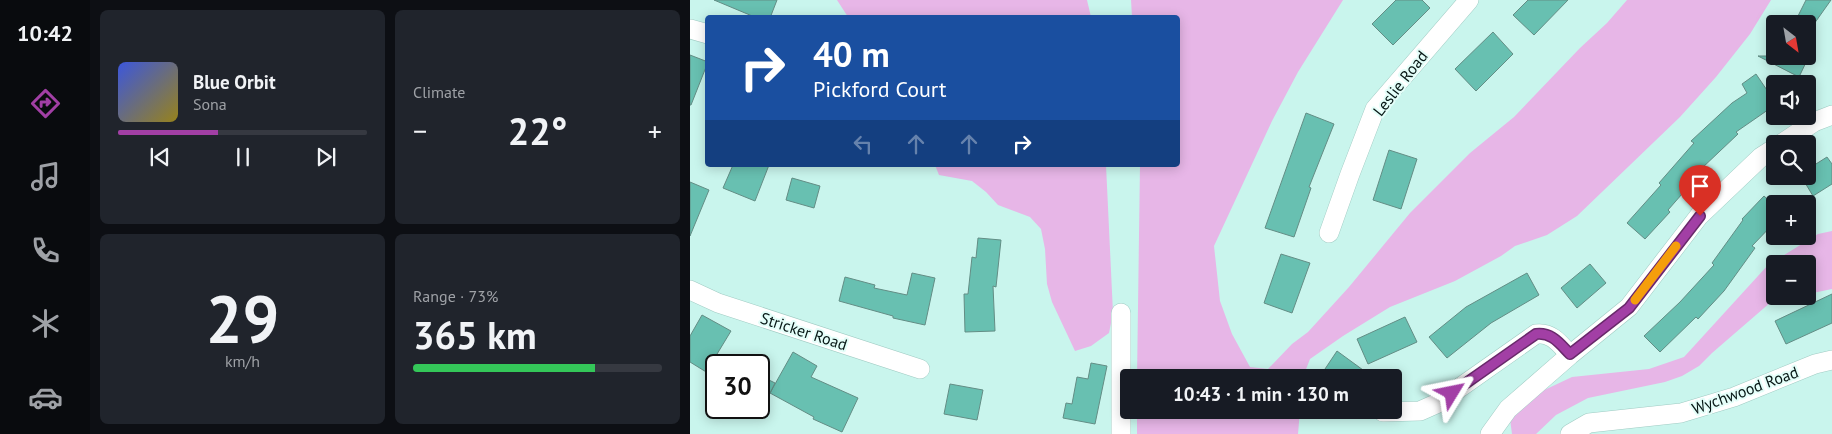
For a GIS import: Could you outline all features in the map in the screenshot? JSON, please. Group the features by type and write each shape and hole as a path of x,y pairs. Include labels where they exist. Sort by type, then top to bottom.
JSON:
{"street":[{"name":"Leslie Road","path":"1329,233 1376,109 1468,0"},
{"path":"690,30 705,33"},
{"path":"1794,135 1814,122 1832,115"},
{"path":"1490,434 1508,409 1570,354 1629,308 1700,216 1766,154"},
{"name":"Stricker Road","path":"690,290 718,303 920,368"},
{"path":"1121,313 1121,434"},
{"path":"1402,411 1420,411 1438,403 1536,334 1544,333 1553,337 1570,354"},
{"name":"Wychwood Road","path":"1570,434 1589,423 1681,413 1734,397 1815,364 1832,360"}],"shaded area":[{"path":"837,0 1087,0 1091,15 847,15"},
{"path":"1131,0 1343,0 1298,72 1272,121 1214,246 1220,301 1232,334 1250,367 1268,369 1137,369 1140,167 1180,167 1180,15 1132,15"},
{"path":"1627,0 1771,0 1750,34 1716,77 1680,117 1577,216 1547,235 1515,246 1501,256 1455,281 1390,307 1310,359 1306,369 1268,369 1292,344 1308,332 1349,287 1410,213 1470,153 1514,117 1580,48 1607,23"},
{"path":"936,167 1106,167 1113,313 1109,333 1091,346 1075,351 1052,302 1047,284 1045,249 1041,229 1030,217 998,205 972,181 939,175"},
{"path":"1832,231 1832,289 1816,292 1816,255 1784,255 1800,245 1816,245 1816,235"},
{"path":"1766,267 1766,305 1768,305 1699,366 1682,376 1665,382 1588,398 1556,415 1536,434 1512,434 1510,419 1538,393 1572,377 1649,369 1684,357"},
{"path":"1137,419 1299,419 1298,434 1137,434"}],"building":[{"path":"714,0 777,0 771,15 750,15"},
{"path":"1396,0 1422,0 1430,8 1393,45 1372,24"},
{"path":"1528,0 1568,0 1534,35 1513,15"},
{"path":"1806,0 1831,0 1816,21 1816,15 1798,15"},
{"path":"1493,32 1513,54 1476,91 1455,69"},
{"path":"690,55 705,61 705,70 690,105"},
{"path":"1758,56 1766,56 1766,60"},
{"path":"1776,65 1805,65 1800,75 1795,75"},
{"path":"1756,74 1766,89 1766,111 1736,132 1738,134 1701,169 1703,170 1668,210 1670,212 1645,239 1627,223 1661,185 1659,183 1694,143 1691,141 1732,103 1747,93 1742,84"},
{"path":"1306,113 1334,124 1309,187 1311,188 1294,237 1265,228"},
{"path":"1389,150 1417,159 1401,209 1373,200"},
{"path":"1827,157 1832,164 1832,184 1812,195 1806,185 1816,185 1816,164"},
{"path":"732,167 768,167 755,201 723,188"},
{"path":"792,178 820,186 814,208 786,200"},
{"path":"690,182 709,190 690,236"},
{"path":"1764,196 1766,198 1766,231 1752,246 1755,248 1724,291 1698,319 1696,317 1660,352 1644,336 1680,302 1714,265 1712,263 1742,219"},
{"path":"978,238 1001,240 996,287 993,286 995,331 965,332 964,294 968,294 972,257 976,258"},
{"path":"1281,254 1310,263 1292,313 1264,303"},
{"path":"1590,264 1606,283 1577,308 1561,288"},
{"path":"912,273 935,278 925,325 893,318 893,316 839,301 845,277 875,285 874,288 907,295"},
{"path":"1527,273 1539,295 1491,323 1447,358 1429,337 1466,307"},
{"path":"1832,294 1832,323 1786,344 1775,321 1809,305 1816,305 1816,302"},
{"path":"702,315 731,331 717,354 705,354 705,371 690,362 690,336"},
{"path":"1405,317 1417,342 1368,364 1357,339"},
{"path":"1337,351 1362,369 1325,369"},
{"path":"793,352 817,366 811,377 858,398 842,432 813,419 814,417 770,393"},
{"path":"1091,363 1107,366 1095,424 1063,418 1066,403 1072,404 1077,377 1088,379"},
{"path":"770,380 775,383 770,393"},
{"path":"950,384 983,390 977,420 944,414"}],"slow traffic":[{"path":"1635,300 1676,246"}],"route":[{"path":"1452,393 1536,334 1544,333 1553,337 1570,354 1629,308 1700,216"}]}
